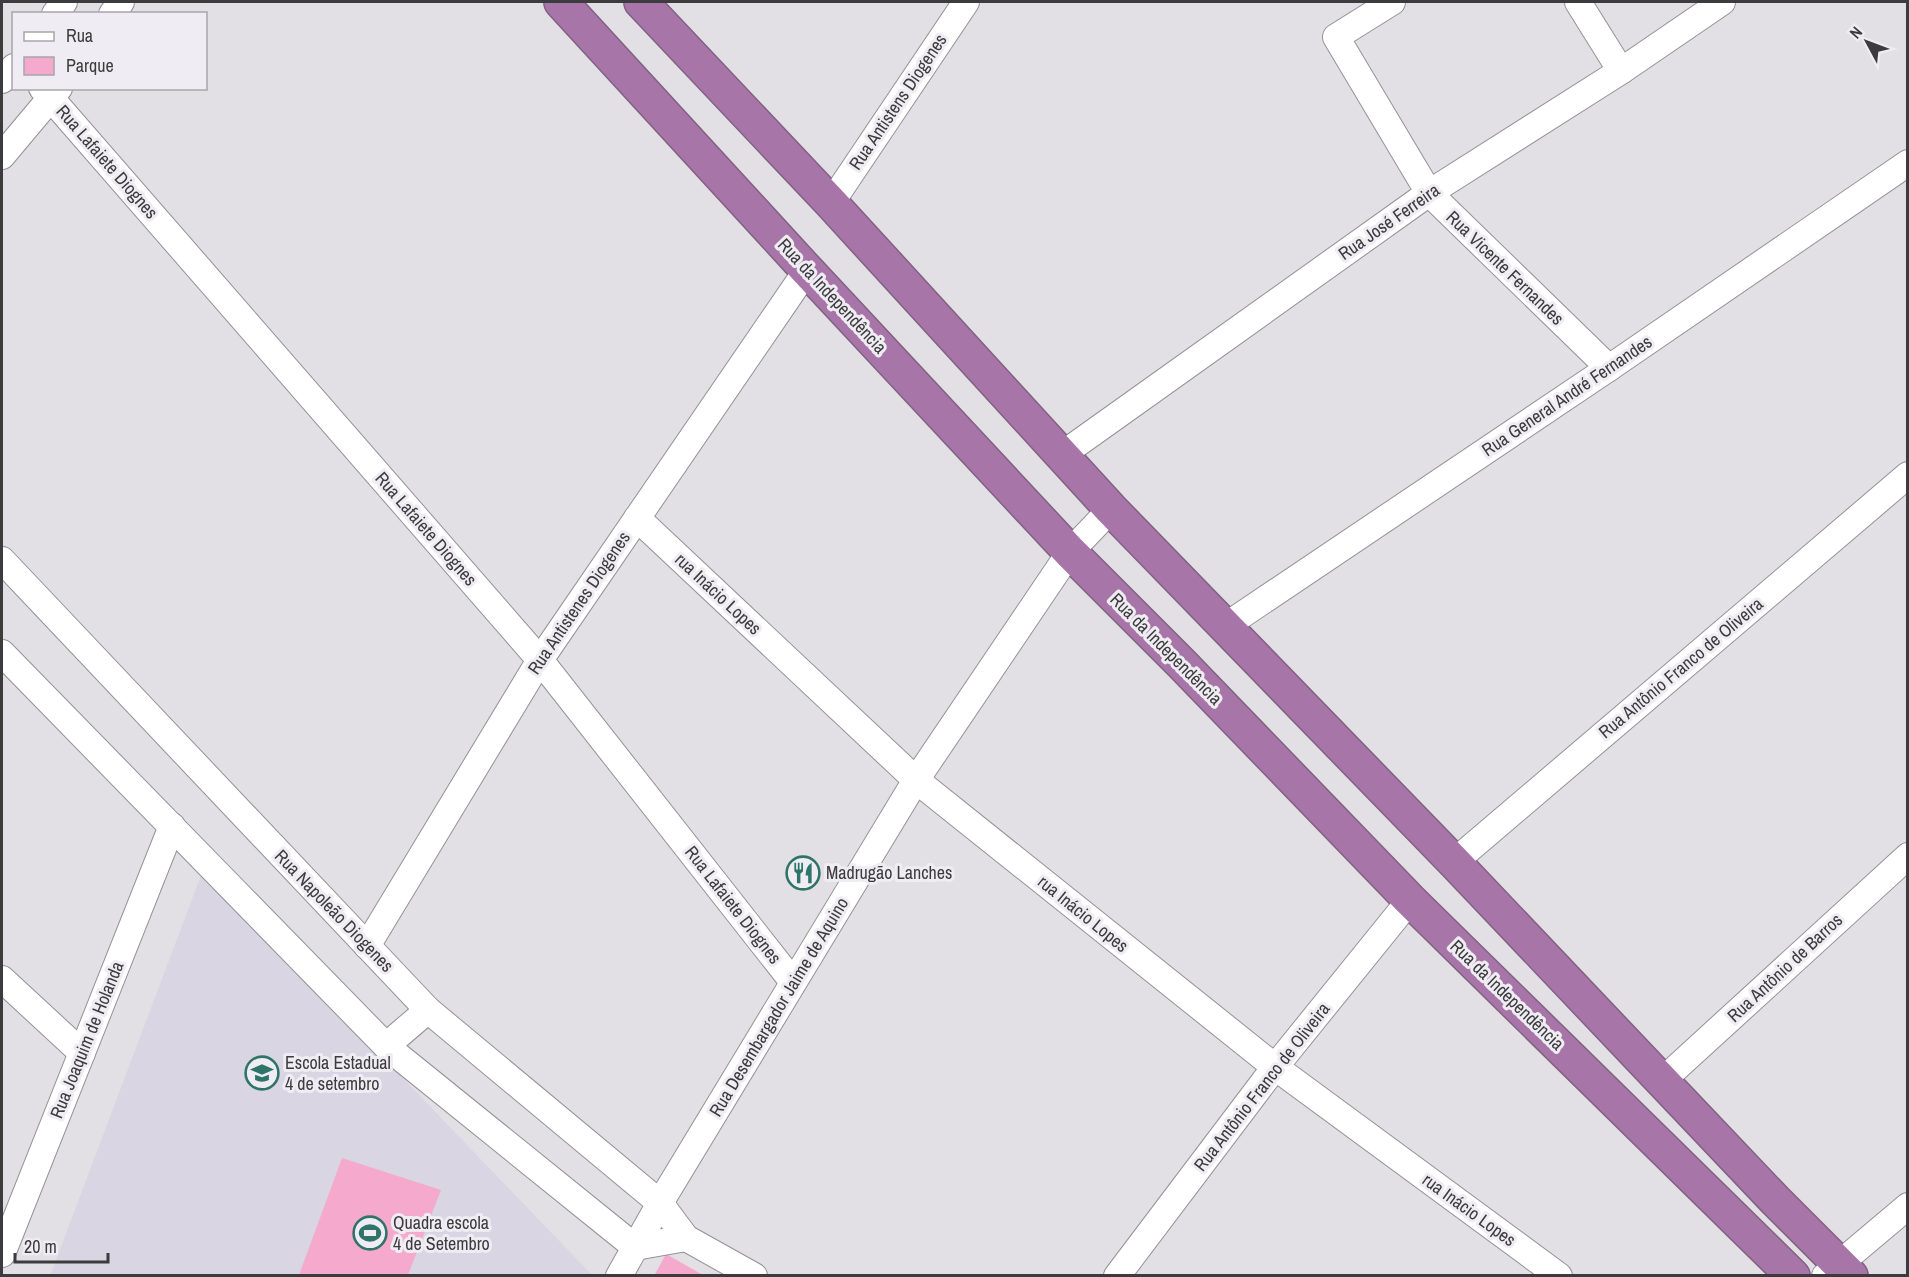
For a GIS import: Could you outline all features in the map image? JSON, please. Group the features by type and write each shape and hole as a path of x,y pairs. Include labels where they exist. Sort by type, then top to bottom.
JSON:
{"highway":[{"name":"Rua da Independência","path":"561,2 1070,552 1182,664 1410,900 1793,1275"},
{"path":"641,2 831,203 1111,509 1663,1080 1838,1272"}],"street":[{"name":"Rua Antistens Diogenes","path":"831,203 966,2"},
{"name":"Rua Vicente Fernandes","path":"1392,2 1336,37 1429,193 1609,368"},
{"path":"1578,2 1622,71"},
{"name":"Rua José Ferreira","path":"1062,454 1429,193 1622,71 1722,2"},
{"path":"2,81 12,69"},
{"path":"2,156 51,92"},
{"name":"Rua Lafaiete Diognes","path":"51,92 540,660 793,982"},
{"name":"Rua General André Fernandes","path":"1224,627 1908,163"},
{"name":"Rua Antistenes Diogenes","path":"367,946 540,660 807,270"},
{"name":"Rua Antônio Franco de Oliveira","path":"1454,862 1908,475"},
{"name":"Rua Desembargador Jaime de Aquino","path":"619,1275 660,1203 916,780 1070,552 1111,509"},
{"name":"rua Inácio Lopes","path":"637,518 916,780 1275,1067 1559,1275"},
{"name":"Rua Napoleão Diogenes","path":"2,561 428,1010 660,1203 686,1238 754,1275"},
{"path":"2,653 386,1046 635,1247 686,1238"},
{"name":"Rua Joaquim de Holanda","path":"2,1254 172,826"},
{"name":"Rua Antônio de Barros","path":"1663,1080 1908,856"},
{"name":"Rua Antônio Franco de Oliveira","path":"1117,1275 1275,1067 1410,900"},
{"path":"2,979 81,1053"},
{"path":"386,1046 428,1010"},
{"path":"1838,1272 1908,1206"}],"shaded area":[{"name":"Escola Estadual 4 de setembro","path":"203,870 592,1275 50,1276"}],"green space":[{"name":"Quadra escola 4 de Setembro","path":"342,1158 441,1190 408,1275 299,1275"},
{"path":"666,1254 703,1275 654,1276"}],"place":[{"name":"Madrugão Lanches","path":"803,873"},
{"name":"Escola Estadual 4 de setembro","path":"262,1073"},
{"name":"Quadra escola 4 de Setembro","path":"370,1233"}]}
